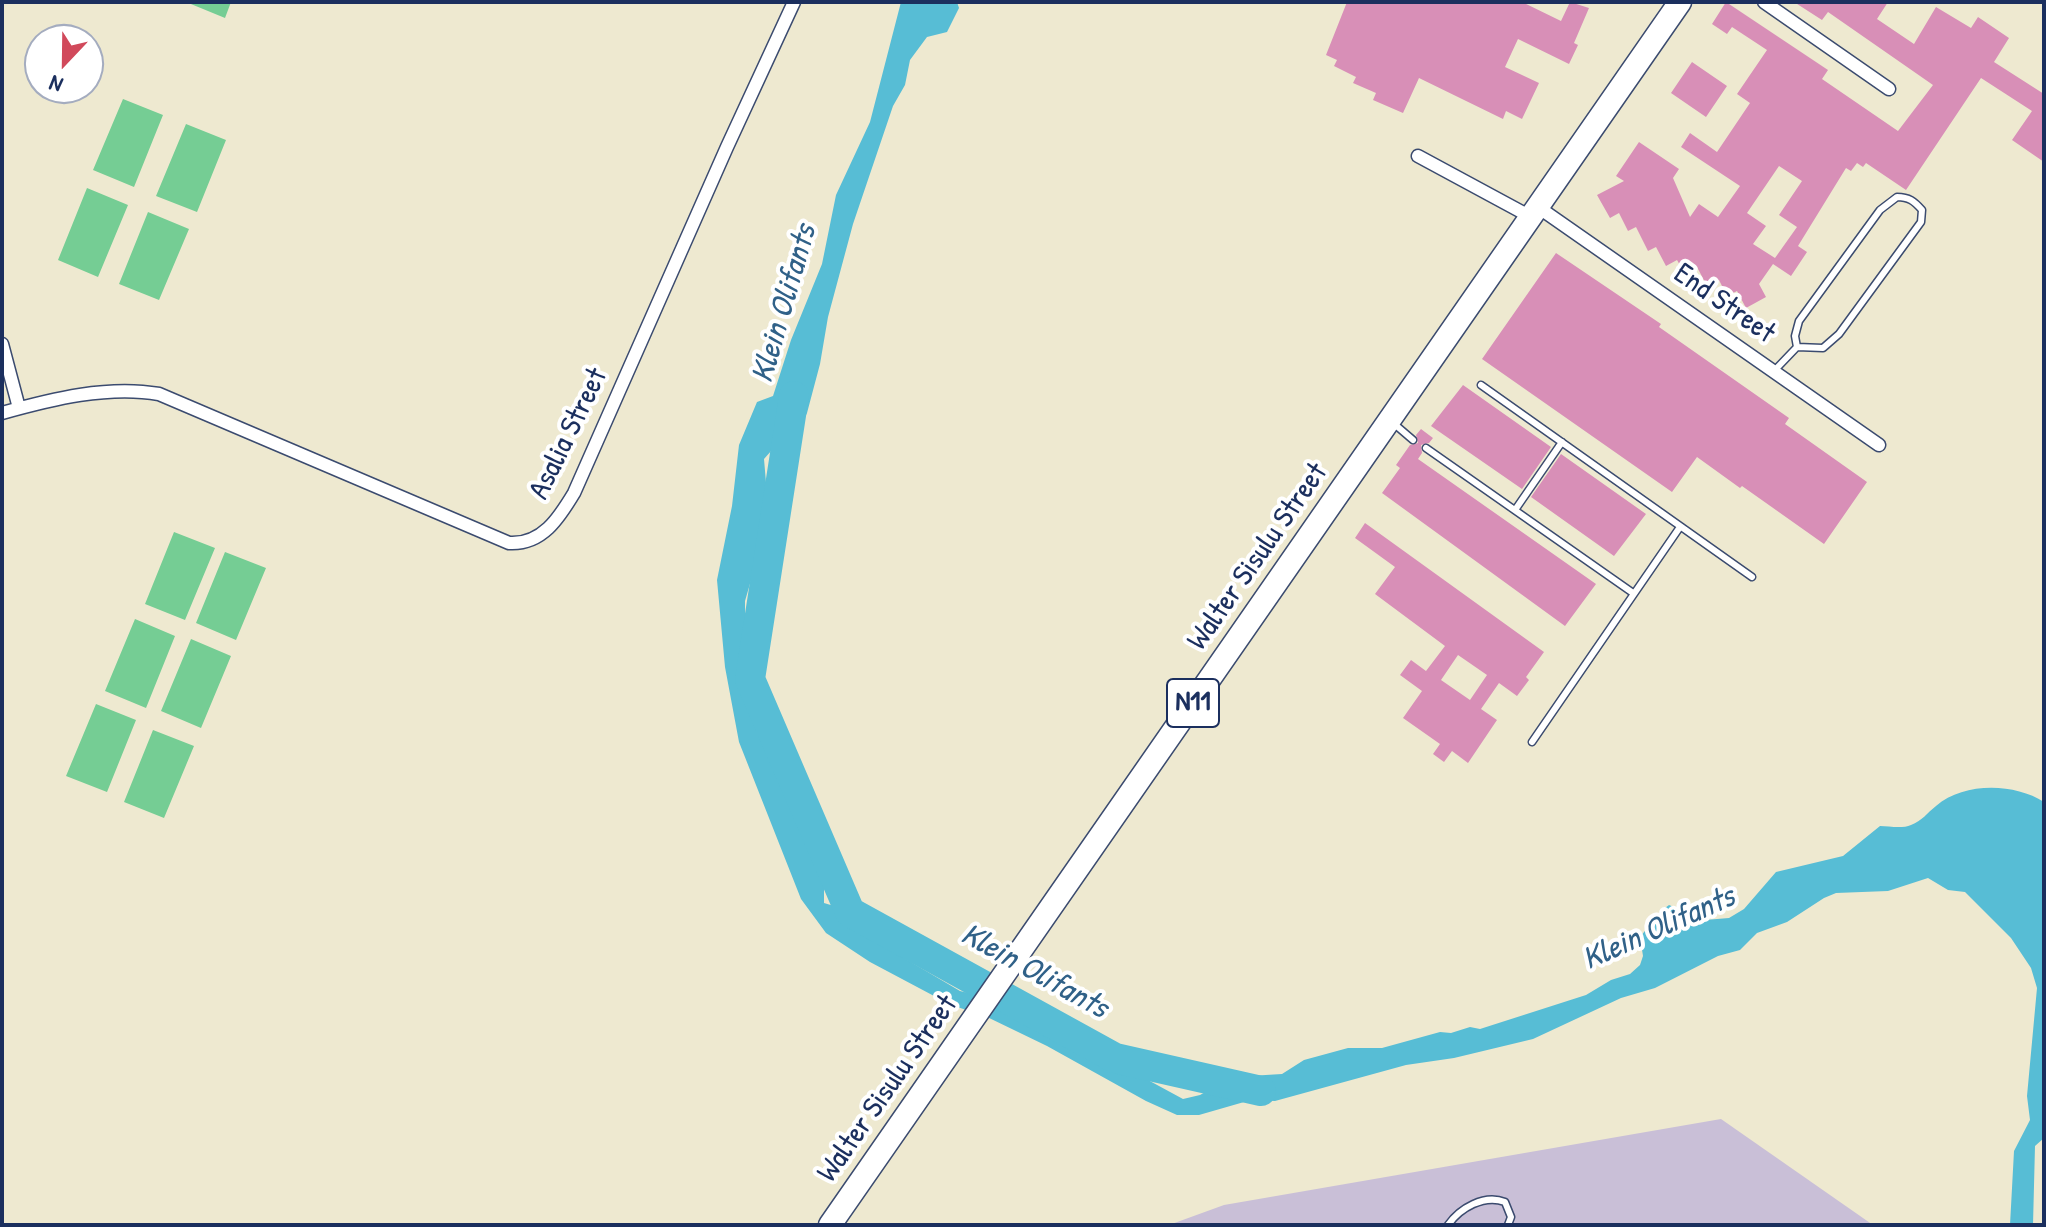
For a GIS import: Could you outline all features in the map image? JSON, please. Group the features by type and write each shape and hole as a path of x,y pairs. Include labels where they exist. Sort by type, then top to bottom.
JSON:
{"highway":[{"name":"Walter Sisulu Street","path":"830,1225 1680,2"}],"street":[{"name":"Asalia Street","path":"2,413 121,390 159,394 509,543 523,544 535,538 550,527 574,493 794,2"},
{"path":"1764,2 1889,89"},
{"name":"End Street","path":"1418,156 1535,212 1879,445"},
{"path":"2,344 19,408"}],"lane":[{"path":"1774,371 1797,347 1823,348 1839,334 1921,222 1922,210 1914,201 1897,197 1880,210 1799,321 1795,336 1797,347"},
{"path":"1481,385 1752,577"},
{"path":"1389,420 1413,440"},
{"path":"1515,510 1562,442"},
{"path":"1426,448 1633,593"},
{"path":"1532,742 1680,527"},
{"path":"1448,1225 1457,1214 1485,1199 1495,1198 1505,1202 1511,1217 1508,1225"}],"shaded area":[{"path":"1721,1119 1873,1225 1169,1225 1224,1205"}],"green space":[{"path":"186,2 231,2 225,18"},
{"path":"123,99 163,115 134,187 93,170"},
{"path":"186,124 226,140 197,212 156,196"},
{"path":"87,188 128,205 98,277 58,260"},
{"path":"148,212 189,229 159,300 119,284"},
{"path":"174,532 215,548 185,620 145,604"},
{"path":"225,552 266,568 236,640 196,623"},
{"path":"135,619 175,636 146,708 105,691"},
{"path":"191,639 231,656 201,728 161,711"},
{"path":"96,704 136,720 107,792 66,776"},
{"path":"153,730 194,746 164,818 124,802"}],"water":[{"path":"901,2 957,2 959,8 947,32 927,37 910,60 905,85 893,106 853,224 807,413 800,428 779,442 764,459 769,518 745,601 745,629 761,665 763,691 760,724 824,883 824,903 834,906 887,948 960,991 997,1000 1103,1061 1135,1073 1183,1099 1200,1095 1233,1077 1282,1074 1304,1060 1348,1048 1382,1048 1440,1032 1451,1033 1470,1027 1480,1029 1586,995 1611,980 1630,974 1640,965 1643,956 1640,937 1669,905 1705,920 1729,918 1744,909 1776,872 1843,856 1880,826 1911,825 1947,798 1975,789 2018,791 2044,802 2044,1138 2035,1146 2033,1225 2010,1225 2014,1151 2030,1120 2027,1096 2037,988 2031,968 2011,938 1965,892 1948,890 1928,878 1888,891 1836,893 1787,922 1757,933 1740,950 1718,956 1655,988 1621,998 1533,1039 1454,1058 1406,1065 1275,1101 1251,1100 1199,1115 1177,1115 1146,1101 1047,1046 985,1016 951,1005 870,962 826,933 801,899 739,742 725,667 717,580 732,506 739,445 757,402 773,396 791,340 822,264 836,195 870,122"}],"building":[{"path":"1347,2 1522,2 1561,21 1570,2 1589,8 1569,64 1518,39 1505,67 1539,83 1522,119 1506,111 1503,119 1419,78 1403,113 1373,100 1376,93 1353,83 1356,77 1334,66 1337,60 1326,55"},
{"path":"1726,2 1828,70 1822,79 1898,131 1933,85 1828,12 1822,20 1794,2 1888,2 1877,19 1914,44 1936,7 1971,28 1978,17 2009,38 1994,62 2044,94 2044,162 2012,140 2032,111 1981,78 1906,190 1866,163 1863,167 1857,163 1851,171 1846,168 1798,246 1807,252 1791,276 1773,264 1759,284 1766,297 1746,308 1737,291 1727,296 1719,280 1707,286 1697,267 1685,274 1677,260 1666,266 1656,247 1648,251 1636,227 1628,231 1619,213 1610,218 1597,195 1624,181 1616,176 1639,142 1679,169 1673,178 1690,217 1699,204 1718,217 1740,186 1681,147 1690,133 1717,152 1750,103 1737,94 1767,50 1732,27 1727,34 1712,24","holes":["1779,166 1802,181 1779,215 1797,227 1775,258 1753,244 1766,226 1747,213"]},
{"path":"1692,62 1727,86 1706,117 1671,93"},
{"path":"1556,253 1661,324 1659,327 1789,418 1785,424 1867,482 1824,544 1697,457 1672,492 1482,359"},
{"path":"1463,385 1551,447 1522,489 1431,426"},
{"path":"1421,429 1433,438 1421,445 1422,453 1418,459 1596,584 1565,626 1382,493 1400,468 1396,465 1410,445 1418,443 1416,435"},
{"path":"1561,454 1646,514 1614,556 1531,497"},
{"path":"1365,523 1544,652 1517,696 1499,683 1481,709 1497,720 1468,763 1452,751 1444,762 1433,754 1440,744 1403,718 1422,691 1400,675 1411,660 1426,671 1445,646 1375,594 1395,567 1355,538","holes":["1458,655 1487,675 1470,700 1441,680"]}],"waterway":[{"name":"Klein Olifants","path":"794,396 750,679 850,912 1115,1058 1261,1091"}]}
